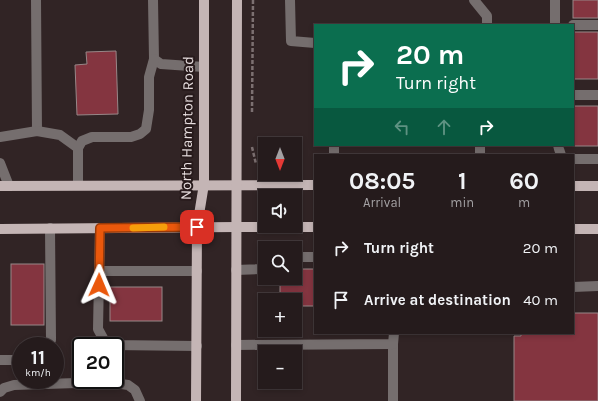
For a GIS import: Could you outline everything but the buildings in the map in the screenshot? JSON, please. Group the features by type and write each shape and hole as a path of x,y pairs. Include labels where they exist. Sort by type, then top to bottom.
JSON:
{"main road":[{"name":"North Hampton Road","path":"196,401 197,227 204,184 204,0"},
{"path":"236,401 237,0"},
{"path":"5,186 204,184 314,185"},
{"path":"574,186 598,186"},
{"path":"0,229 314,227"},
{"path":"574,229 598,229"}],"lane":[{"path":"36,0 37,131"},
{"path":"78,185 78,148 82,141 92,137 131,137 140,134 146,129 149,110 149,77 154,59 153,0"},
{"path":"290,0 291,41 314,43"},
{"path":"474,0 486,16 487,24"},
{"path":"555,0 555,24"},
{"path":"574,25 598,25"},
{"path":"154,59 161,64 204,67"},
{"path":"574,95 598,95"},
{"path":"0,137 37,131 60,135 78,148"},
{"path":"574,159 598,159"},
{"path":"0,163 5,186"},
{"path":"50,228 51,337"},
{"path":"100,228 98,329 104,340 112,345 197,346"},
{"path":"302,257 314,256"},
{"path":"236,270 258,269"},
{"path":"99,271 197,271"},
{"path":"574,287 598,286"},
{"path":"393,401 394,334"},
{"path":"236,345 393,344"},
{"path":"0,360 12,360"},
{"path":"0,392 4,388 14,385 108,382 128,385 136,390 140,401"}],"path":[{"path":"252,118 253,0"},
{"path":"252,142 252,149 256,164"}],"slow traffic":[{"path":"133,228 164,227"}],"route":[{"path":"99,285 100,228 197,227"}]}
